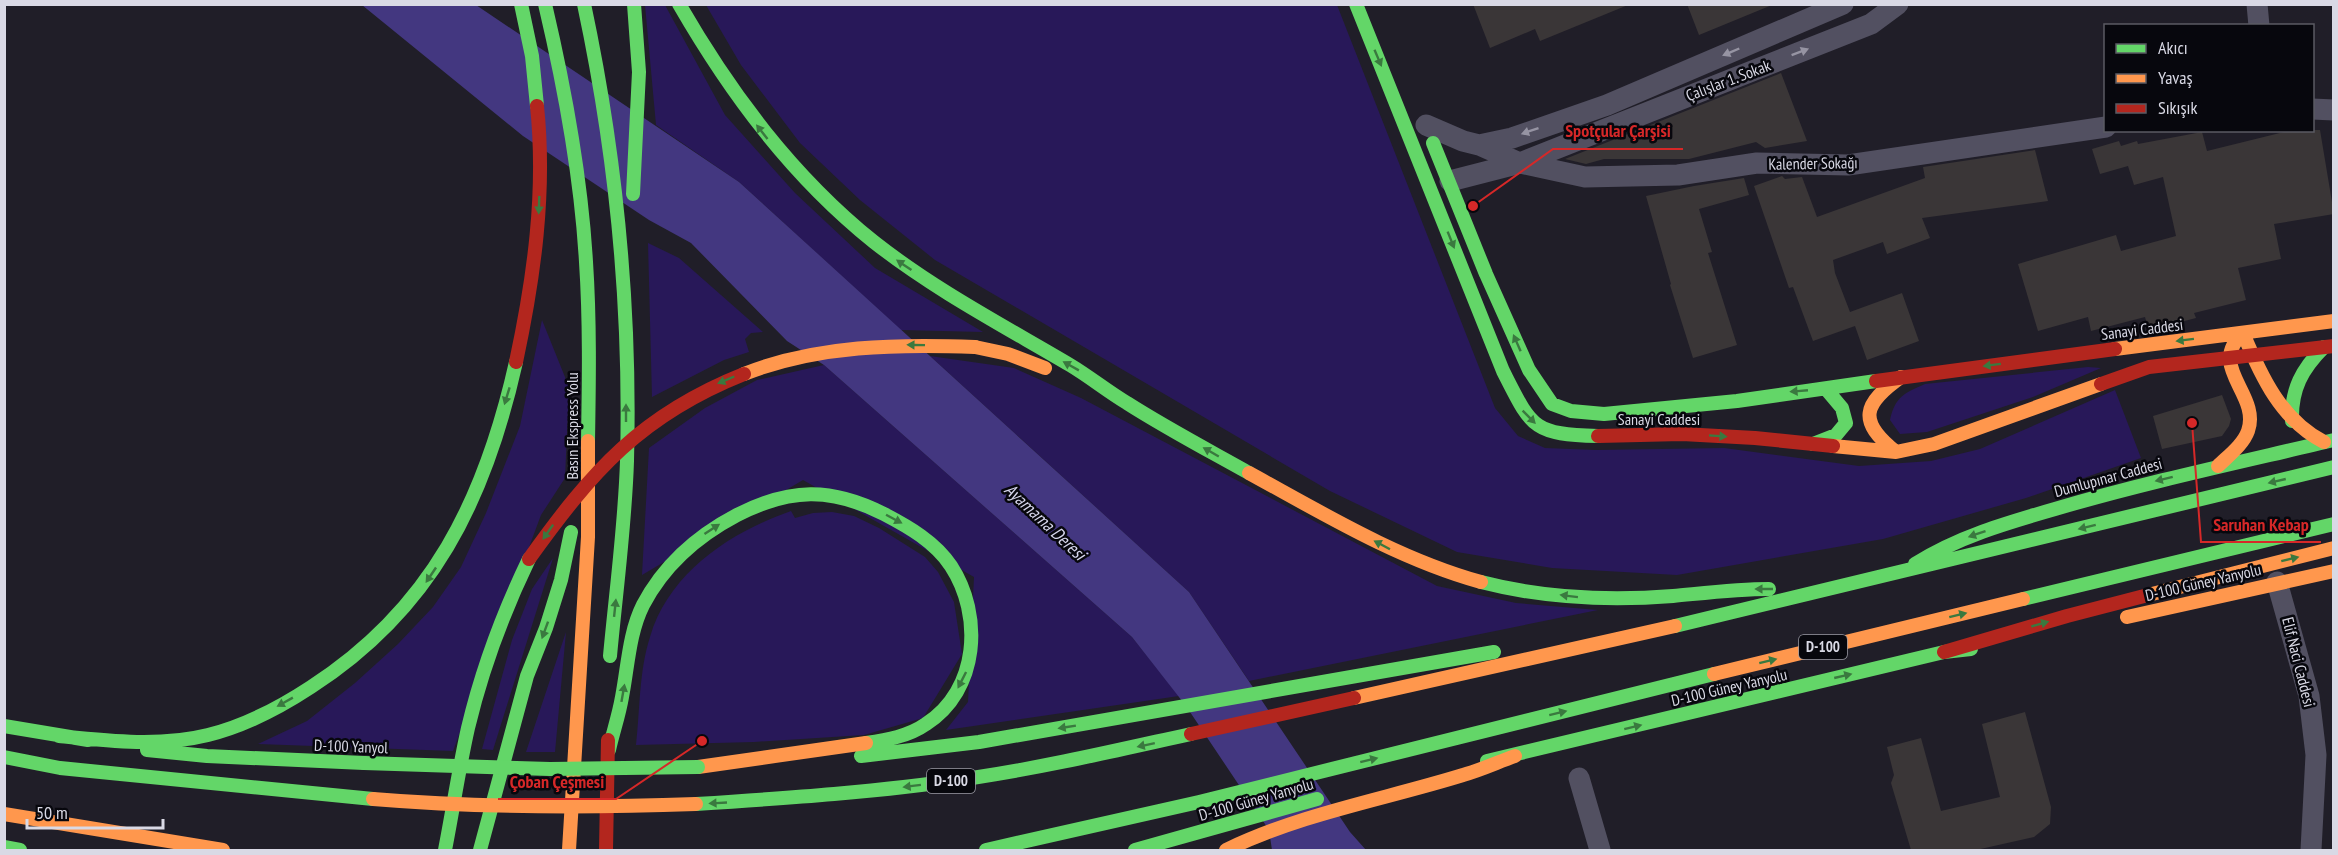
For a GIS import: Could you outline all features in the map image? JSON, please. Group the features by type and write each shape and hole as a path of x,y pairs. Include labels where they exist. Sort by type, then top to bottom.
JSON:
{"main road":[{"name":"Basın Ekspress Yolu","path":"545,4 563,80 580,200 589,324 588,537 569,850"},
{"path":"584,4 598,64 626,221 623,278 627,461 610,668"},
{"path":"633,204 639,72 634,4"},
{"path":"680,4 706,53 764,135 796,171 847,219 897,260 1089,376 1119,399 1233,465 1391,549 1455,575 1487,584 1578,597 1662,596 1717,590 1822,591"},
{"name":"Sanayi Caddesi","path":"1356,4 1503,371 1526,416 1543,429 1561,435 1682,434 1896,452 1944,441 2149,367 2329,346"},
{"path":"59,736 107,741 192,738 226,730 272,709 329,674 394,617 424,584 448,548 467,512 487,463 519,358 538,233 540,146 534,74 522,8"},
{"name":"Sanayi Caddesi","path":"1423,119 1486,274 1529,370 1552,404 1571,411 1604,414 1737,401 1793,391 1826,389 1901,377 2334,321"},
{"path":"2218,466 2235,450 2248,430 2249,417 2245,399 2228,358 2231,344 2244,333 2252,355 2292,421 2311,438 2329,441"},
{"path":"445,850 464,749 481,684 507,609 529,560 557,519 583,487 635,435 697,393 724,380 794,357 830,351 903,345 975,347 1008,354 1119,399"},
{"path":"2292,421 2290,398 2297,381 2308,363 2329,346"},
{"path":"1896,452 1880,441 1870,426 1868,412 1875,398 1901,377"},
{"path":"1813,444 1843,432 1846,423 1841,404 1826,389"},
{"path":"480,850 527,676 546,628 568,551 577,472 588,409"},
{"name":"Dumlupınar Caddesi","path":"1901,573 1926,556 1966,537 2016,520 2111,492 2329,441"},
{"name":"D-100","path":"4,757 71,769 373,800 476,807 541,808 696,804 824,796 963,780 1025,770 1155,743 1628,637 2334,467"},
{"path":"609,750 622,698 632,630 643,605 656,581 671,563 696,540 725,521 757,506 803,494 844,496 917,532 937,549 962,585 973,629 970,664 962,682 947,704 929,723 913,732 889,740 698,767"},
{"name":"D-100","path":"986,850 1199,802 1726,671 2334,524"},
{"path":"1944,652 2067,616 2334,548"},
{"name":"D-100 Güney Yanyolu","path":"2115,620 2334,571"},
{"name":"D-100 Güney Yanyolu","path":"1398,779 1515,756 1944,652 2000,646 2069,630"},
{"path":"698,767 830,760 979,742 1529,646 1628,637"},
{"path":"606,850 609,750 607,701"},
{"name":"D-100 Yanyol","path":"4,726 132,748 207,756 550,769 698,767"},
{"path":"1226,850 1269,830 1359,801 1464,774 1515,756"},
{"name":"D-100 Güney Yanyolu","path":"1135,850 1327,797"},
{"path":"4,814 223,850"},
{"path":"4,847 20,850"}],"street":[{"path":"1479,145 1512,138 1606,105 1843,4"},
{"name":"Çalışlar 1. Sokak","path":"1450,181 1520,163 1871,24 1898,4"},
{"path":"2257,4 2259,24"},
{"path":"2314,109 2334,110"},
{"name":"Kalender Sokağı","path":"1423,119 1463,141 1479,145 1520,163 1585,177 1678,175 1757,164 1848,165 2104,127"},
{"name":"Elif Naci Caddesi","path":"2277,582 2309,696 2316,755 2311,850"},
{"path":"1578,778 1600,850"}],"shaded area":[{"path":"645,5 665,5 725,115 795,193 875,268 983,332 901,330 739,182 656,125"},
{"path":"706,5 1337,5 1495,408 1518,436 1545,448 1596,450 1724,448 1859,466 1931,461 1980,449 2115,390 2141,458 2026,498 1883,539 1677,575 1552,568 1457,552 1330,491 935,260 860,200 800,143 741,65"},
{"path":"648,243 679,258 763,332 751,333 745,339 749,352 724,360 652,397"},
{"path":"542,320 569,387 565,478 541,515 453,751 258,744 307,721 355,683 398,644 433,607 461,567 486,513 520,426"},
{"path":"930,356 1014,368 1081,398 1437,586 1516,603 1598,610 1249,681 1189,592"},
{"path":"824,365 1132,637 1179,696 946,730 968,702 974,577 803,480 642,575 649,448 705,408 757,380"},
{"path":"2088,367 2101,368 2033,397 1927,432 1900,434 1890,420 1898,401 1911,390 1925,384"},
{"path":"791,511 795,518 813,513 832,512 854,516 879,528 925,557 938,572 954,602 962,654 923,718 864,735 754,742 636,745 646,650 659,614 672,593 687,574 725,543 746,530"},
{"path":"553,558 493,750 482,749 512,640 532,589"},
{"path":"566,632 555,752 526,752"}],"water":[{"name":"Ayamama Deresi","path":"362,5 476,5 739,182 1189,592 1350,832 1366,850 1272,850 1269,830 1186,706 1132,637 824,365 787,341 691,243 649,220 523,136"}],"building":[{"path":"1473,4 1628,5 1540,41 1535,29 1490,48"},
{"path":"1687,4 1772,4 1772,5 1699,35"},
{"path":"1781,73 1807,141 1765,148 1756,142 1689,159 1604,159 1586,164 1565,159"},
{"path":"2320,130 2334,214 2274,224 2281,259 2238,268 2246,300 2194,313 2196,318 2148,328 2145,317 2091,331 2088,317 2038,331 2018,264 2116,235 2121,251 2176,236 2163,177 2134,185 2128,166 2100,174 2092,149 2119,141 2121,146 2137,141 2138,144 2202,132 2207,151 2284,132"},
{"path":"2035,150 2048,201 1922,218 1930,238 1887,254 1883,242 1833,260 1835,273 1850,312 1902,293 1919,341 1867,360 1855,326 1813,341 1793,287 1789,288 1754,186 1782,176 1785,179 1802,177 1817,217 1925,178 1923,167"},
{"path":"1744,178 1749,195 1699,209 1712,252 1708,253 1737,345 1693,358 1646,196"},
{"path":"2222,395 2231,419 2222,436 2162,449 2153,416"},
{"path":"2025,712 2051,807 2050,824 2034,837 1976,850 1911,850 1891,783 1894,775 1887,747 1921,738 1941,811 2000,797 1982,724"}],"traffic: fast":[{"path":"521,4 532,56 537,106"},
{"path":"545,4 571,132 584,229 589,329 588,441"},
{"path":"584,4 605,117 624,288 628,403 627,461 610,656"},
{"path":"633,194 639,72 634,4"},
{"path":"679,4 720,70 765,132 816,190 874,242 945,292 1070,365 1157,421 1249,473"},
{"path":"1356,4 1503,371 1521,405 1528,416 1547,430 1598,436"},
{"path":"1433,143 1486,274 1529,370 1552,404 1571,411 1604,414 1737,401 1876,381"},
{"path":"2292,421 2293,399 2299,380 2324,347"},
{"path":"59,736 153,742 208,735 235,727 274,709 311,687 353,656 390,623 421,586 447,547 469,505 488,460 516,362"},
{"path":"1813,444 1836,435 1846,423 1842,408 1826,389"},
{"path":"1915,564 1965,538 2037,514 2159,481 2334,440"},
{"path":"1675,626 2334,467"},
{"path":"609,750 621,704 638,616 651,591 671,564 708,532 737,515 775,500 810,494 828,495 865,505 921,536 945,557 951,566 961,585 968,607 971,629 970,651 966,672 957,692 944,709 912,732 866,743"},
{"path":"2023,599 2334,524"},
{"path":"480,850 527,676 546,628 561,580 571,532"},
{"path":"445,850 465,743 480,684 510,600 529,559"},
{"path":"1481,582 1528,592 1600,598 1673,596 1769,589"},
{"path":"1487,761 1944,652 1971,649"},
{"path":"861,756 979,742 1494,652"},
{"path":"986,850 1199,802 1714,674"},
{"path":"4,726 88,740"},
{"path":"696,804 834,794 938,783 1000,774 1191,734"},
{"path":"147,750 207,756 364,763"},
{"path":"4,757 60,768 373,799"},
{"path":"364,763 550,769 698,767"},
{"path":"1135,850 1317,799"},
{"path":"4,847 20,850"}],"traffic: slow":[{"path":"2115,349 2334,321"},
{"path":"2218,466 2239,446 2248,431 2250,418 2248,405 2232,369 2230,357 2233,345 2243,333 2265,381 2284,409 2309,433 2324,442"},
{"path":"975,347 1008,354 1045,368"},
{"path":"744,374 800,357 858,348 975,347"},
{"path":"1896,452 1875,431 1870,422 1870,413 1872,404 1901,377"},
{"path":"1833,446 1896,452 1934,444 2101,384"},
{"path":"569,850 588,537 588,441"},
{"path":"1249,473 1391,548 1420,561 1481,582"},
{"path":"2148,595 2334,548"},
{"path":"2127,617 2334,571"},
{"path":"1714,674 2023,599"},
{"path":"1354,698 1675,626"},
{"path":"698,767 866,743"},
{"path":"1226,850 1284,826 1470,773 1515,756"},
{"path":"373,799 534,806 696,804"},
{"path":"4,814 223,850"}],"traffic: jam":[{"path":"516,362 537,235 540,170 537,106"},
{"path":"2101,384 2149,367 2334,346"},
{"path":"1876,381 2115,349"},
{"path":"529,559 552,527 598,473 647,427 708,390 744,374"},
{"path":"1598,436 1682,434 1833,446"},
{"path":"1944,652 2148,595"},
{"path":"1191,734 1354,698"},
{"path":"606,850 608,740"}],"place":[{"name":"Spotçular Çarşisi","path":"1473,206"},
{"name":"Saruhan Kebap","path":"2192,423"},
{"name":"Çoban Çeşmesi","path":"702,741"}]}
